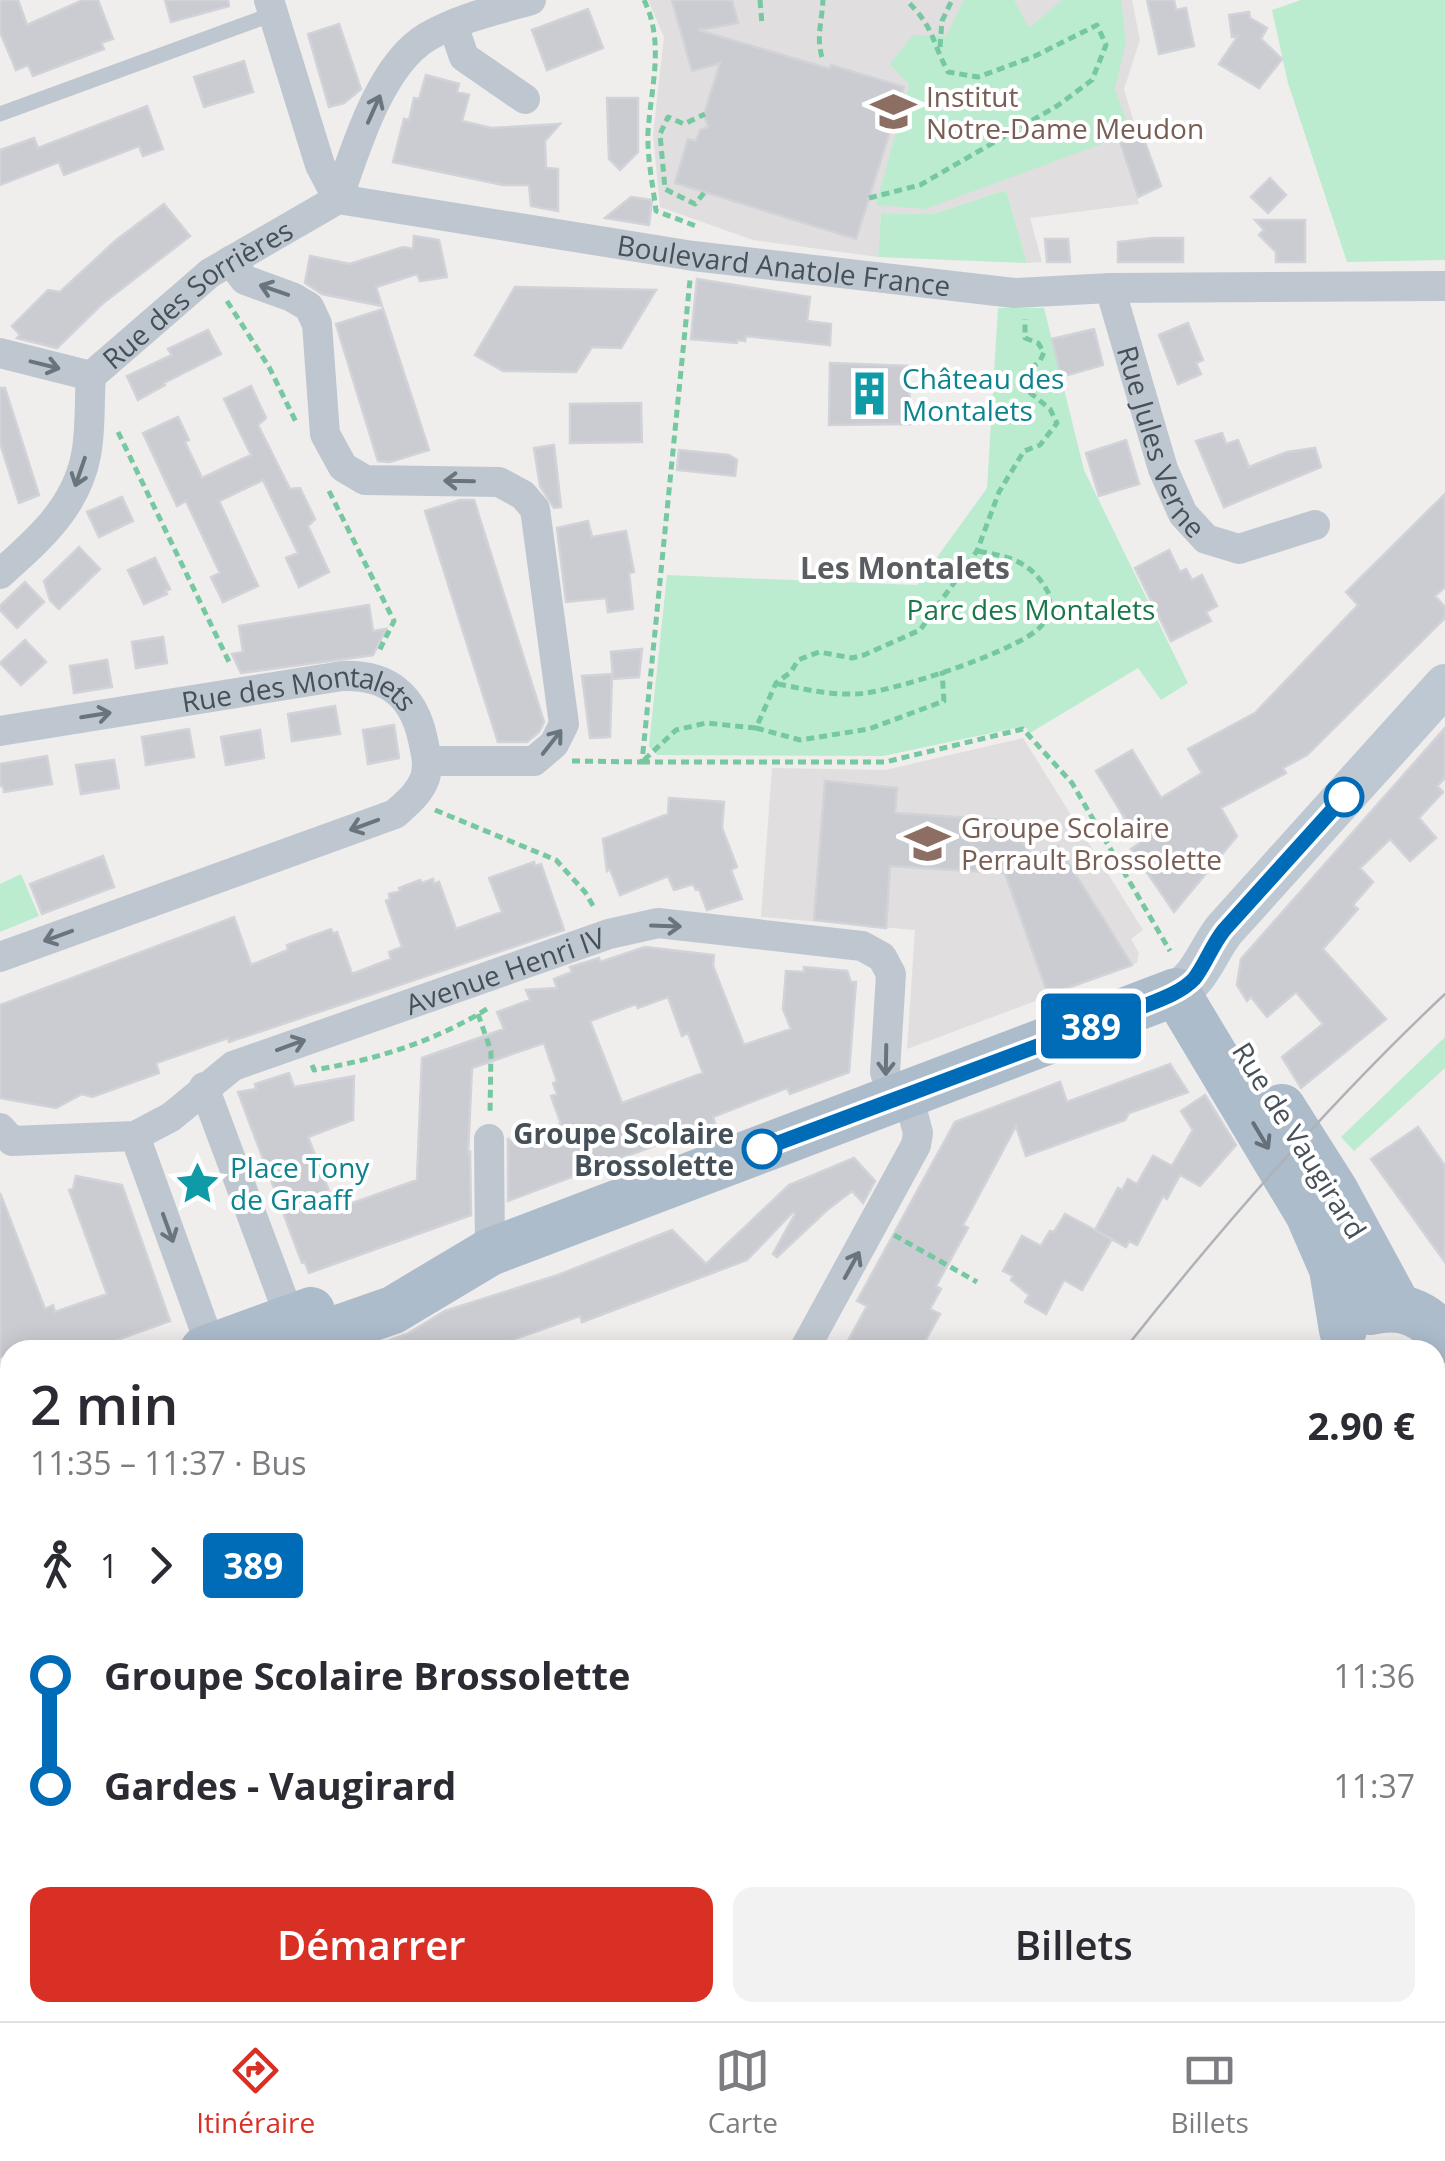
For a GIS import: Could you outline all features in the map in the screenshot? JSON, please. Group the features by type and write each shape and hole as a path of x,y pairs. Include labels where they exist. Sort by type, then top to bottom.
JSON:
{"main road":[{"path":"267,1340 311,1333 460,1257 490,1252 1187,984 1224,930 1445,684"},
{"name":"Rue de Vaugirard","path":"1187,984 1430,1325"},
{"name":"Rue de Vaugirard","path":"1187,984 1309,1214 1333,1270 1338,1340"},
{"path":"1338,1340 1368,1312 1430,1325"}],"street":[{"path":"338,200 365,130 397,65 427,37 453,24 531,0"},
{"path":"271,7 320,165 338,200"},
{"path":"453,24 464,57 525,99"},
{"name":"Boulevard Anatole France","path":"338,200 699,243 1014,292 1445,286"},
{"name":"Rue des Sorrières","path":"0,354 90,376 210,274 338,200"},
{"path":"230,261 245,280 292,297 309,308 318,324 325,434 343,468 365,480 499,482 523,495 535,509 564,724 554,744 534,761 428,761"},
{"name":"Rue Jules Verne","path":"1110,288 1163,469 1183,514 1206,539 1240,549 1315,525"},
{"path":"0,574 42,536 70,502 86,455 90,376"},
{"name":"Rue des Montalets","path":"0,731 368,675 396,689 418,716 428,761 424,780 413,798"},
{"path":"0,957 395,814 413,798"},
{"name":"Avenue Henri IV","path":"11,1141 135,1136 171,1117 233,1066 608,934 658,924 862,946 882,957 891,974 885,1072 918,1133 916,1146 810,1340"},
{"path":"204,1087 311,1333"},
{"path":"135,1136 208,1340"},
{"path":"489,1139 490,1252"}],"lane":[{"path":"0,114 271,7"}],"path":[{"path":"642,762 699,243 656,211 648,137 658,43 654,20 644,0"},
{"path":"760,0 762,24"},
{"path":"822,57 816,38 822,23 823,0"},
{"path":"869,198 920,185 1057,106 1092,80 1106,45 1096,25 1035,56 978,77 948,72 934,34 906,0"},
{"path":"939,55 942,22 952,0"},
{"path":"704,114 684,124 668,117 660,134 666,190 695,204 704,193"},
{"path":"756,728 776,683 791,672 798,660 819,652 852,658 920,630 977,551 999,492 1024,451 1040,445 1057,423 1050,409 1022,386 1022,376 1044,352 1038,344 1024,338 1023,308 1014,292"},
{"path":"116,428 243,691"},
{"path":"776,683 812,691 858,694 1011,648 1042,625 1050,596 1040,574 1010,557 977,551"},
{"path":"368,675 394,622"},
{"path":"642,762 676,730 706,723 756,728 800,740 869,729 944,700 942,671"},
{"path":"534,761 885,762 1024,730 1072,783 1187,984"},
{"path":"413,798 446,817 556,860 585,892 608,934"},
{"path":"302,1041 314,1070 393,1052 478,1014 491,1052 489,1139"},
{"path":"874,1224 977,1282"}],"shaded area":[{"name":"Institut Notre-Dame Meudon","path":"648,0 1132,0 1140,40 1124,89 1138,136 1118,143 1139,204 1030,218 1042,262 1027,263 1006,190 934,214 881,213 878,257 753,240 660,207 653,135 664,37"},
{"name":"Groupe Scolaire Perrault Brossolette","path":"1023,738 1143,930 1131,939 1139,953 1137,963 907,1049 915,930 761,917 772,768 885,770"}],"green space":[{"path":"964,0 1014,0 1029,28 1062,0 1121,0 1126,42 1115,89 1129,128 1099,145 925,209 876,205 909,85 890,64 913,35 946,36"},
{"path":"1301,0 1445,0 1445,260 1347,262 1288,83 1272,10"},
{"path":"1006,190 1027,263 878,257 881,213 934,214"},
{"name":"Parc des Montalets","path":"998,308 1044,308 1084,470 1188,683 1161,700 1138,668 1030,733 1025,726 883,756 657,755 649,746 667,575 917,585 987,488"},
{"path":"21,874 39,916 0,932 0,884"},
{"path":"1445,1037 1445,1068 1354,1151 1341,1137"}],"building":[{"path":"0,0 18,0 27,25 83,0 98,0 113,39 101,43 104,49 33,76 28,65 16,70 0,32"},
{"path":"165,0 228,0 229,6 171,22"},
{"path":"672,0 732,0 738,23 698,30 904,87 856,239 675,183 688,139 696,141 700,130 708,127 704,115 720,63 692,71"},
{"path":"1147,0 1174,0 1176,10 1186,8 1194,46 1159,54"},
{"path":"588,9 603,48 547,70 532,30"},
{"path":"1249,12 1250,18 1267,28 1261,39 1282,59 1259,88 1219,64 1238,36 1232,37 1229,15"},
{"path":"339,24 361,89 344,103 329,107 308,34"},
{"path":"244,61 253,92 204,107 194,77"},
{"path":"426,75 459,84 457,92 469,95 462,121 491,128 560,124 545,141 546,168 558,169 558,211 531,206 529,185 503,185 393,162 404,119 409,120 414,98 419,99"},
{"path":"607,98 638,98 638,152 620,170 609,159"},
{"path":"147,106 163,149 143,156 139,146 64,175 59,162 0,185 0,150 34,138 38,148"},
{"path":"1143,137 1161,186 1138,197 1120,143"},
{"path":"1270,178 1286,195 1268,213 1251,197"},
{"path":"631,197 652,200 649,225 605,218"},
{"path":"164,204 190,236 102,304 57,348 17,338 20,335 12,326 48,290 60,292 115,241"},
{"path":"1255,220 1305,220 1305,262 1276,262 1276,252 1259,235 1264,230"},
{"path":"414,236 439,240 447,277 420,281 417,274 376,287 382,306 322,294 305,283 310,256 350,264 403,247 413,249"},
{"path":"1183,238 1183,262 1118,262 1118,242"},
{"path":"1045,239 1068,239 1070,262 1047,262"},
{"path":"697,279 810,297 807,321 831,324 830,345 746,336 745,341 737,343 691,339"},
{"path":"515,287 656,290 621,348 592,347 576,372 503,371 475,355"},
{"path":"383,309 429,450 390,462 378,461 336,324"},
{"path":"1188,323 1203,360 1196,363 1201,374 1178,384 1159,335"},
{"path":"1094,329 1103,365 1061,377 1052,339"},
{"path":"208,330 221,354 138,400 127,376 172,355 168,349"},
{"name":"Château des Montalets","path":"830,363 908,366 911,424 829,425"},
{"path":"251,386 266,418 258,425 290,489 300,488 315,519 308,526 329,572 299,587 286,558 298,553 263,480 219,501 258,586 223,602 211,577 220,573 186,501 177,506 143,433 178,417 202,478 251,455 224,399"},
{"path":"0,388 5,388 39,495 19,503 0,443"},
{"path":"641,403 642,442 570,443 570,404"},
{"path":"1222,433 1226,444 1238,440 1249,467 1287,452 1315,448 1321,467 1224,507 1196,441"},
{"path":"1126,440 1139,484 1099,496 1086,453"},
{"path":"554,445 561,507 554,508 540,486 534,448"},
{"path":"679,450 729,455 737,460 735,476 677,470"},
{"path":"1445,494 1445,587 1435,596 1445,607 1445,618 1307,755 1283,768 1286,773 1221,808 1237,836 1174,912 1131,849 1140,843 1096,771 1132,750 1161,798 1202,773 1188,749 1255,713 1358,605 1346,592"},
{"path":"122,497 133,521 99,537 87,512"},
{"path":"460,500 474,500 544,722 527,742 498,742 425,511"},
{"path":"588,521 592,537 626,531 634,572 629,573 633,609 608,612 606,598 566,602 557,528"},
{"path":"79,547 100,569 59,609 50,600 44,581"},
{"path":"1169,550 1180,572 1186,569 1192,580 1202,575 1217,606 1206,612 1211,621 1171,641 1135,568"},
{"path":"155,558 170,589 144,604 128,570"},
{"path":"25,582 44,602 17,628 0,606"},
{"path":"369,605 373,631 386,629 373,655 241,673 232,654 243,652 239,626"},
{"path":"163,637 167,663 136,668 132,642"},
{"path":"25,640 46,662 21,685 0,663"},
{"path":"642,649 639,677 613,679 611,652"},
{"path":"107,660 112,687 74,693 70,666"},
{"path":"612,674 610,737 590,738 582,676"},
{"path":"335,706 340,734 292,741 288,714"},
{"path":"394,725 399,758 368,764 363,730"},
{"path":"1445,728 1445,778 1437,786 1443,792 1419,818 1436,838 1410,861 1390,839 1360,868 1373,882 1353,905 1358,909 1323,949 1386,1019 1301,1088 1282,1057 1323,1024 1296,992 1267,1017 1251,997 1247,1001 1237,985 1241,959"},
{"path":"189,729 194,757 146,765 142,737"},
{"path":"260,730 264,758 226,765 221,737"},
{"path":"47,756 52,784 4,792 0,786 0,764"},
{"path":"114,760 119,788 81,794 76,765"},
{"path":"825,781 897,788 895,813 1017,821 1016,832 1032,856 1058,846 1132,965 1048,995 1005,873 890,866 886,928 814,920"},
{"path":"669,798 724,802 722,828 737,867 731,870 742,899 707,910 699,889 693,884 674,890 668,876 620,895 610,869 607,871 603,839 668,814"},
{"path":"103,856 114,887 42,914 30,884"},
{"path":"534,862 535,866 541,864 564,930 156,1063 159,1073 92,1097 82,1094 56,1108 0,1098 0,1005 234,917 251,965 288,950 287,945 331,929 333,934 337,932 352,974 391,959 389,952 402,947 386,901 389,894 420,880 439,882 456,929 502,912 489,878"},
{"path":"645,947 714,955 713,966 744,1045 791,1029 783,1009 786,971 804,972 804,967 847,971 851,982 856,982 849,1072 790,1094 787,1088 713,1117 715,1123 508,1201 508,1138 510,1142 561,1124 551,1096 557,1094 553,1083 557,1081 544,1043 472,1068 468,1153 471,1215 309,1273 238,1092 256,1089 255,1084 289,1073 294,1087 354,1076 353,1120 308,1137 336,1209 417,1180 422,1058 504,1029 497,1012 530,1000 526,990 557,988 554,979 572,972 570,967 599,958 600,962","holes":["668,997 682,1036 688,1033 703,1073 622,1103 590,1021"]},
{"path":"1170,1064 1188,1092 1026,1156 1016,1126 963,1225 968,1228 936,1286 941,1289 930,1309 940,1314 926,1340 848,1340 867,1306 857,1301 955,1122 1060,1082 1067,1102"},
{"path":"1205,1095 1236,1145 1200,1186 1180,1175 1167,1199 1163,1196 1137,1245 1129,1241 1126,1247 1095,1230 1118,1188 1122,1190 1128,1179 1137,1184 1153,1156 1172,1166 1193,1130 1181,1111"},
{"path":"1418,1127 1445,1166 1445,1262 1371,1159"},
{"path":"854,1158 875,1181 863,1203 852,1191 777,1257 773,1254 793,1212 747,1260 582,1322 580,1316 512,1340 390,1340 445,1311 558,1275 672,1230 706,1264 789,1185"},
{"path":"76,1176 122,1185 170,1321 117,1340 0,1340 0,1193 45,1309 53,1305 55,1312 107,1294 69,1190 73,1189"},
{"path":"1065,1214 1112,1239 1082,1290 1064,1280 1046,1314 1025,1302 1029,1295 1011,1280 1013,1276 1003,1271 1022,1236 1041,1246"}],"tram line":[{"path":"1132,1340 1278,1166 1445,994"}],"bus line":[{"name":"389","path":"762,1149 1134,1010 1188,985 1198,976 1207,952 1224,930 1344,797"}],"place":[{"name":"Institut Notre-Dame Meudon","path":"893,112"},
{"name":"Château des Montalets","path":"869,394"},
{"name":"Groupe Scolaire Perrault Brossolette","path":"928,843"},
{"name":"Groupe Scolaire Brossolette","path":"762,1149"},
{"name":"Place Tony de Graaff","path":"197,1183"}],"district":[{"name":"Les Montalets","path":"905,567"}]}
